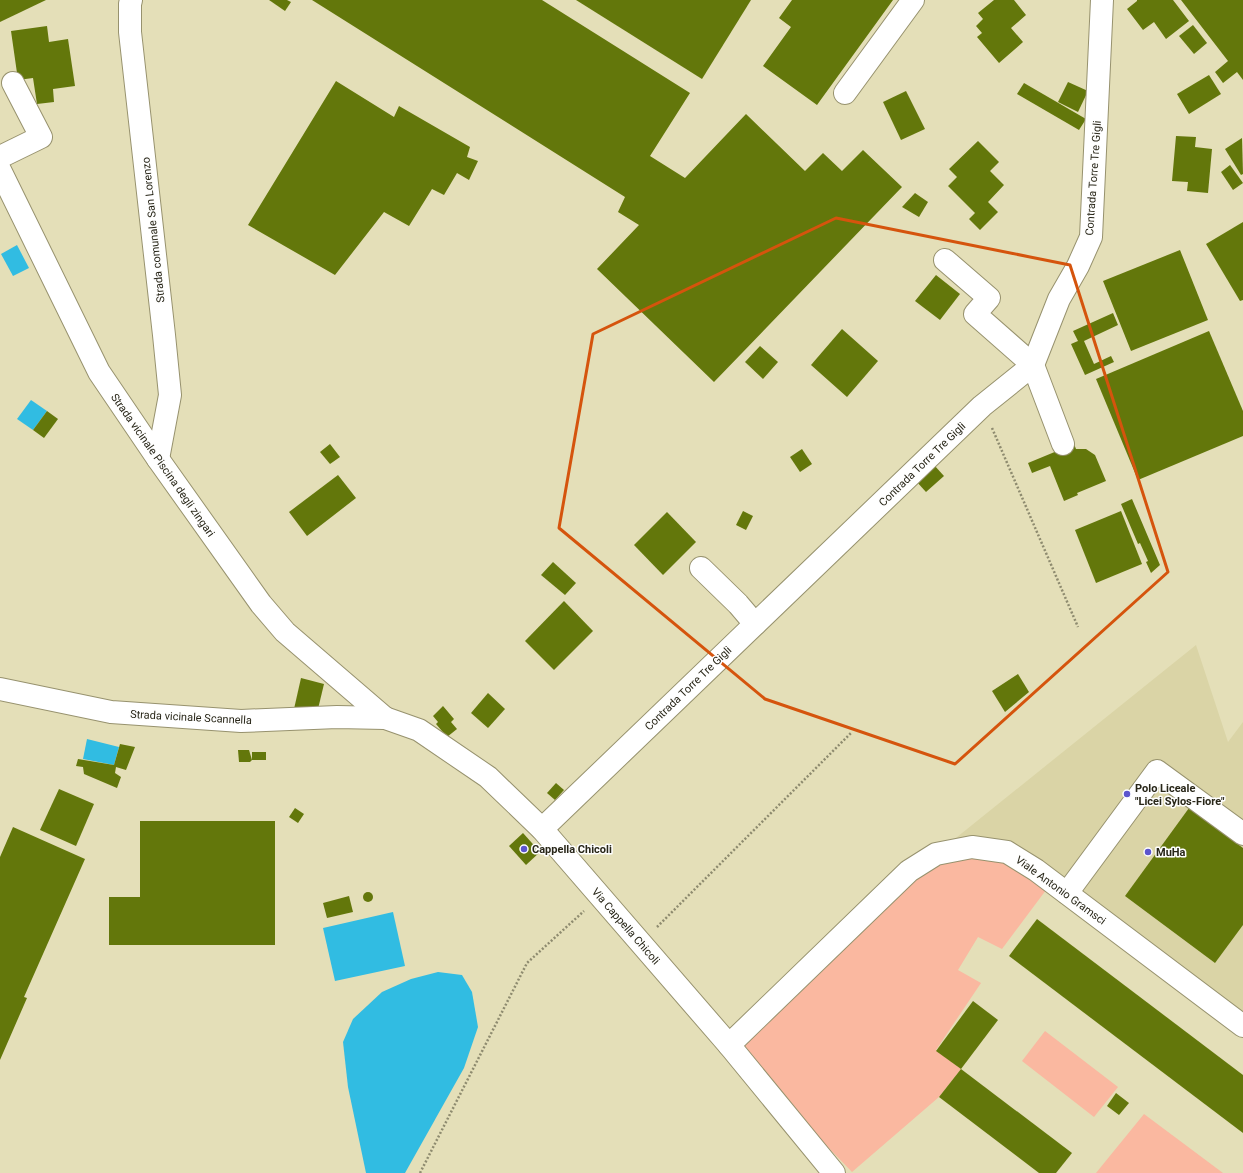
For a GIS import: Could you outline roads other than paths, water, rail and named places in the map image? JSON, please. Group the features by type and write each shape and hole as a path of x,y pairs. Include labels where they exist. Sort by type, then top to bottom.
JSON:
{"street":[{"name":"Strada comunale San Lorenzo","path":"132,0 130,4 130,32 170,396 158,459"},
{"path":"845,93 913,0"},
{"name":"Contrada Torre Tre Gigli","path":"542,829 982,406 1033,365 1059,298 1078,266 1091,237 1102,0"},
{"path":"0,157 41,137 13,83"},
{"name":"Strada vicinale Piscina degli zingari","path":"0,170 99,372 158,459 260,604 285,632 385,718"},
{"path":"944,260 989,298 975,314 1033,365 1063,444"},
{"path":"701,568 738,604 755,624"},
{"name":"Strada vicinale Scannella","path":"0,689 111,712 241,721 385,718"},
{"name":"Via Cappella Chicoli","path":"385,718 419,730 488,777 542,829 729,1045 834,1173"},
{"path":"1067,893 1157,771 1243,834"},
{"name":"Viale Antonio Gramsci","path":"729,1045 909,871 936,854 972,846 1007,852 1036,870 1243,1026"}],"water":[{"path":"17,245 29,268 13,276 1,254"},
{"path":"31,400 47,411 33,430 17,419"},
{"path":"87,739 119,747 114,765 83,759"},
{"path":"393,912 405,966 335,981 323,928"},
{"path":"438,972 462,975 472,992 478,1027 464,1068 405,1173 366,1173 348,1087 343,1042 353,1019 382,992 411,979"}],"place":[{"name":"Polo Liceale \"Licei Sylos-Fiore\"","path":"1127,794"},
{"name":"Cappella Chicoli","path":"524,849"},
{"name":"MuHa","path":"1148,852"}]}
